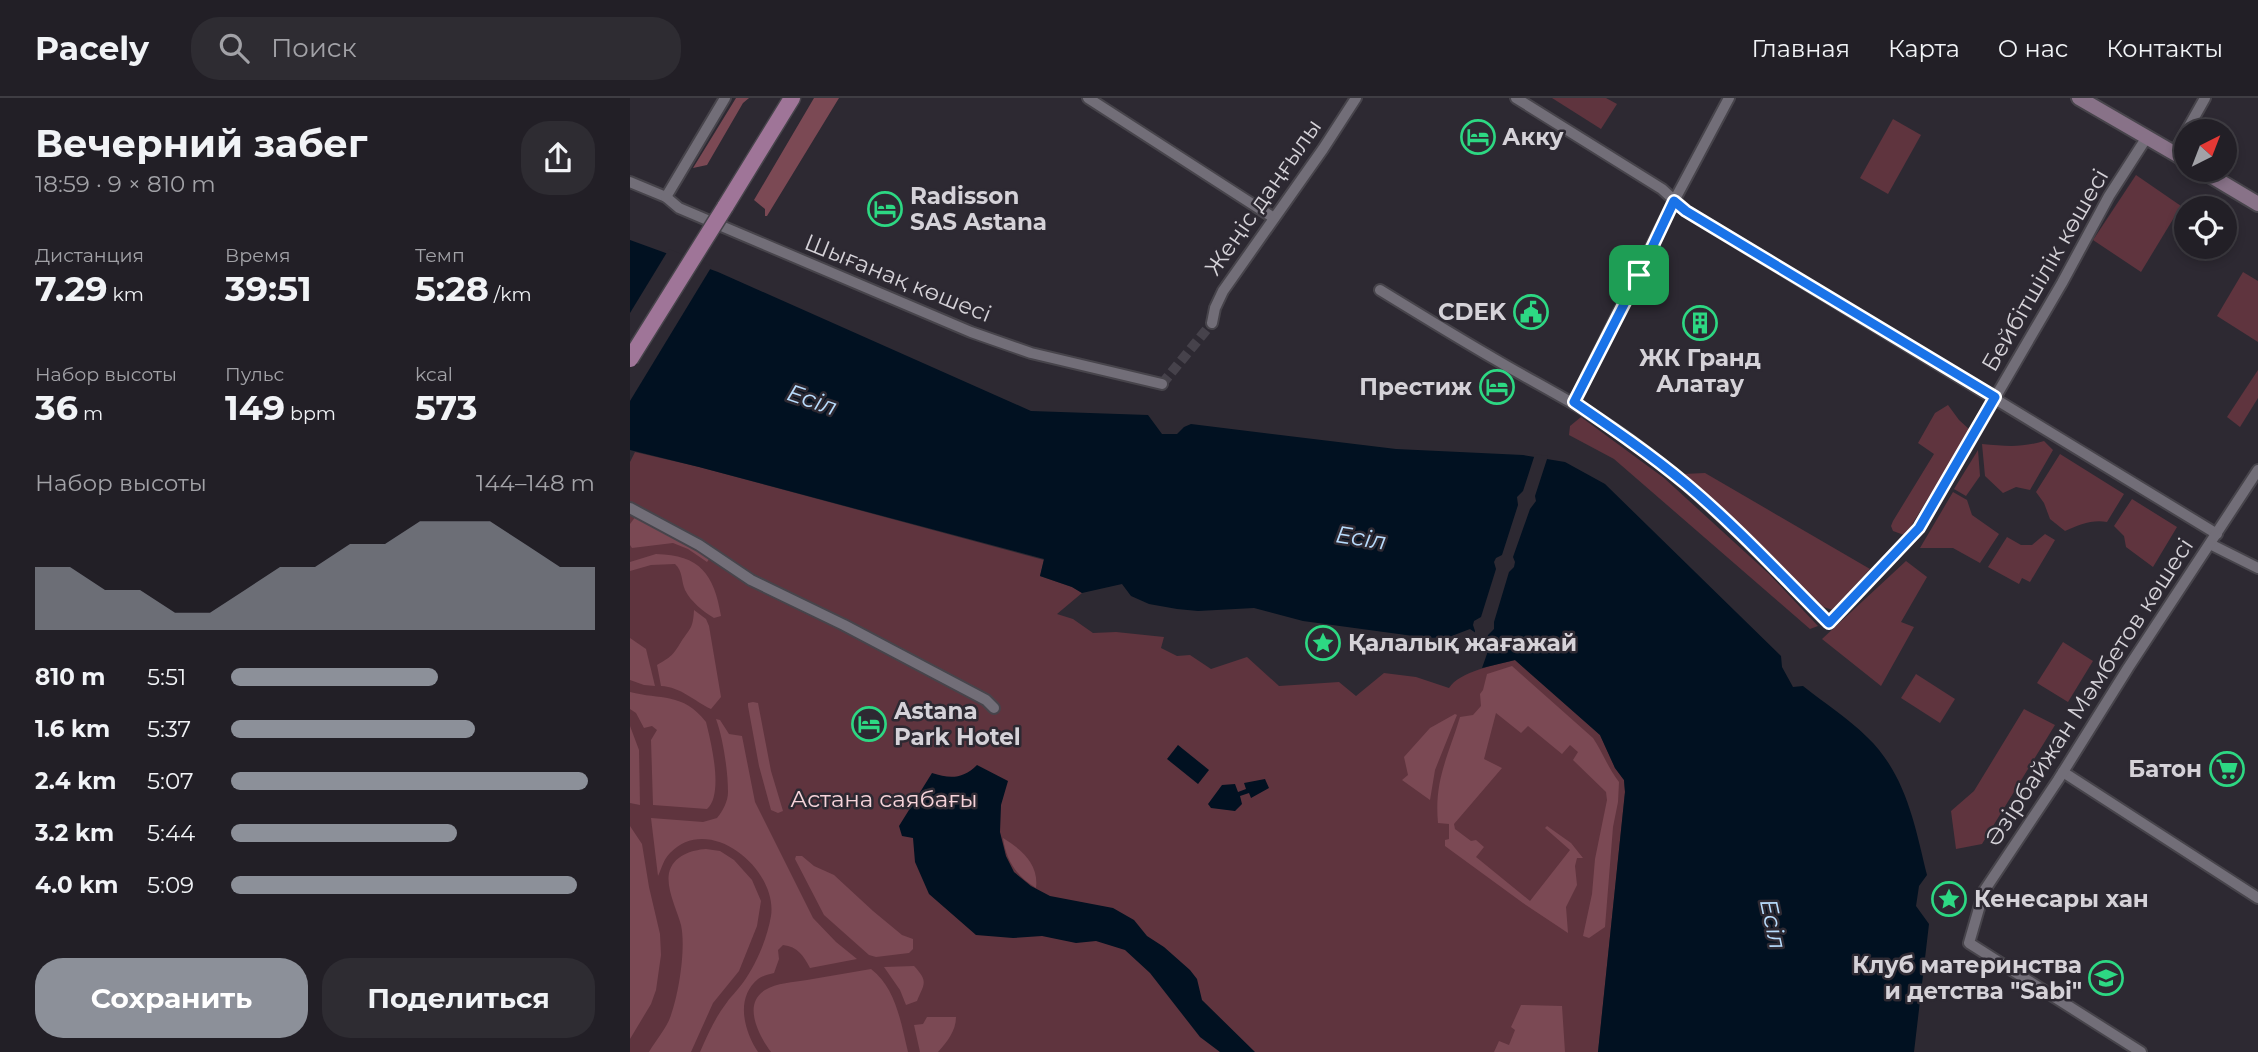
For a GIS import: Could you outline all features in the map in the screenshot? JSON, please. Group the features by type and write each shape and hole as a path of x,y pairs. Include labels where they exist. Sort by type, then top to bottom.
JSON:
{"main road":[{"path":"630,359 792,98"},
{"path":"2079,98 2174,153"},
{"path":"2221,182 2258,204"}],"street":[{"path":"666,197 725,98"},
{"path":"1088,98 1274,218"},
{"name":"Жеңіс даңғылы","path":"1212,323 1214,308 1223,290 1356,98"},
{"path":"1516,98 1662,189 1686,211 2217,534"},
{"path":"1380,290 1497,360 1574,402 1728,98"},
{"path":"2196,119 2205,98"},
{"name":"Бейбітшілік көшесі","path":"1574,402 1688,486 1745,538 1829,623 1919,528 2109,196 2147,137"},
{"name":"Шығанақ көшесі","path":"630,182 666,197 679,208 971,332 1031,353 1162,383"},
{"name":"Әзірбайжан Мәмбетов көшесі","path":"2141,1052 1969,943 1984,891 2258,470"},
{"path":"630,508 699,545 751,580 844,625 985,700 994,708"},
{"path":"2210,544 2258,568"},
{"path":"2063,772 2258,898"}],"green space":[{"path":"1552,98 1606,98 1617,104 1601,129"},
{"path":"1893,119 1921,135 1888,194 1860,178"},
{"path":"2136,175 2174,201 2174,218 2141,272 2093,240"},
{"path":"2243,272 2258,281 2258,342 2217,316"},
{"path":"2258,370 2258,398 2240,427 2227,417"},
{"path":"1948,405 1970,430 1908,531 1904,535 1893,531 1893,521 1934,454 1918,443 1935,413"},
{"path":"1581,417 1664,478 1769,574 1818,626 1810,629 1614,459 1569,435 1570,426"},
{"path":"2044,441 2053,450 2030,490 2016,487 2003,493 1985,476 1982,444 2020,446"},
{"path":"1978,450 1980,476 1966,496 1954,489"},
{"name":"Астана саябағы","path":"635,452 1044,560 1040,576 1082,593 1057,614 1073,619 1093,633 1116,632 1164,637 1161,648 1177,656 1190,655 1211,669 1247,657 1279,686 1339,682 1356,696 1384,673 1416,677 1449,688 1470,673 1515,660 1600,735 1615,768 1624,780 1625,792 1598,1052 630,1052 630,462"},
{"path":"2060,454 2124,494 2107,522 2091,522 2065,531 2050,519 2036,492"},
{"path":"1705,473 1870,569 1833,610 1820,606 1683,474"},
{"path":"1953,492 1967,500 1972,515 1999,534 1980,563 1953,548 1920,548"},
{"path":"2132,499 2177,527 2153,567 2126,547 2124,536 2114,526"},
{"path":"2045,534 2055,540 2030,582 2022,578 2019,584 1988,567 2007,537 2021,545 2032,545"},
{"path":"1906,561 1927,577 1901,622 1914,627 1881,686 1822,639"},
{"path":"2063,642 2093,661 2068,702 2037,683"},
{"path":"1916,674 1955,699 1940,723 1901,698"},
{"path":"2024,709 2055,725 1982,844 1956,849 1951,811 1974,791"}],"shaded area":[{"path":"736,98 749,98 743,103 707,165 693,168"},
{"path":"814,98 839,98 765,216 765,209 754,200"},
{"path":"636,516 699,549 710,558 707,562 673,543 632,548 630,524"},
{"path":"656,554 684,558 702,570 714,589 721,616 714,618 690,598 675,564 651,565 630,571 630,562"},
{"path":"694,610 706,619 709,626 721,697 711,709 681,692 661,686 657,665 674,653 689,631"},
{"path":"630,638 646,649 655,686 630,680"},
{"path":"1512,666 1593,738 1619,782 1605,927 1589,938 1583,936 1607,800 1606,792 1573,760 1578,752 1570,745 1562,754 1528,726 1521,733 1496,713 1484,759 1502,768 1454,824 1455,829 1484,847 1476,857 1530,901 1570,850 1545,828 1547,826 1571,843 1583,858 1577,858 1577,885 1566,907 1568,933 1445,846 1445,840 1449,839 1449,824 1438,823 1440,781 1460,717 1473,715 1481,706 1480,694 1487,674"},
{"path":"630,692 680,701 697,712 706,722 715,780 715,792 707,809 653,805 651,740 657,730 652,726 644,728 636,713 630,709"},
{"path":"748,703 758,703 771,771 783,811 778,813 771,810 759,766 748,706"},
{"path":"1457,715 1435,770 1430,800 1402,780 1408,775 1404,757 1430,728"},
{"path":"716,719 720,720 729,734 742,736 755,802 813,918 857,959 810,968 800,952 783,945 778,950 779,959 774,973 758,979 746,995 746,1025 758,1052 700,1052 718,1016 747,977 764,943 771,916 770,898 764,881 738,852 721,843 703,839 686,842 670,853 658,876 651,818 703,822 717,818 726,802 726,765"},
{"path":"630,726 639,750 640,805 630,803"},
{"path":"630,826 642,844 660,934 661,955 651,1004 630,1039"},
{"path":"1003,838 1022,852 1032,865 1036,888 1013,867"},
{"path":"706,849 720,851 734,860 752,880 761,901 757,926 739,971 713,1003 691,1052 649,1052 669,1020 681,970 681,925 670,893 669,873 674,862 683,855"},
{"path":"796,856 802,856 814,866 834,875 902,935 913,939 913,949 909,953 876,957 869,955 824,915 795,859"},
{"path":"914,966 922,976 923,987 917,1001 906,1005 900,990 884,967"},
{"path":"871,969 892,996 908,1052 771,1052 758,1029 754,1012 758,996 765,990 785,983"},
{"path":"1521,1005 1562,1006 1565,1052 1494,1052 1499,1041 1509,1045 1515,1030 1511,1027"},
{"path":"927,1017 956,1017 953,1032 938,1052 920,1052 914,1025 923,1024"}],"water":[{"name":"Есіл","path":"630,240 718,272 1031,411 1148,415 1162,434 1177,434 1191,424 1396,449 1523,455 1565,462 1605,484 1781,656 1782,667 1793,687 1803,686 1852,723 1891,767 1907,802 1927,875 1919,886 1916,906 1929,924 1914,1052 1598,1052 1625,792 1624,780 1615,768 1600,735 1515,660 1482,668 1488,651 1483,638 1470,629 1449,637 1428,638 1303,621 1254,608 1198,611 1177,609 1149,604 1131,596 1122,584 1082,593 1040,576 1044,559 630,450"},
{"path":"1178,745 1209,770 1198,784 1167,759"},
{"path":"977,765 1008,781 1001,805 1000,832 1006,856 1014,872 1031,886 1050,896 1113,908 1134,920 1147,936 1190,970 1197,979 1202,1000 1255,1052 1220,1052 1200,1037 1150,973 1125,950 1096,941 1076,943 1042,936 1013,938 976,935 929,894 915,862 913,838 902,836 899,826 932,773 956,777"},
{"path":"1265,779 1269,788 1251,798 1249,793 1240,796 1242,804 1235,811 1211,808 1208,804 1222,785 1235,784 1238,792 1246,789 1244,783"}],"pier":[{"path":"669,249 712,266 630,401 630,313"},
{"path":"1535,454 1548,456 1535,496 1536,501 1530,509 1513,557 1514,567 1509,572 1494,629 1488,635 1484,650 1474,636 1474,621 1481,617 1496,569 1494,562 1502,555 1518,505 1517,497 1523,491"}],"tunnel":[{"path":"1162,384 1212,323"}],"place":[{"name":"Акку","path":"1478,137"},
{"name":"Radisson SAS Astana","path":"885,209"},
{"name":"CDEK","path":"1531,312"},
{"name":"ЖК Гранд Алатау","path":"1700,323"},
{"name":"Престиж","path":"1497,387"},
{"name":"Қалалық жағажай","path":"1323,643"},
{"name":"Astana Park Hotel","path":"869,724"},
{"name":"Батон","path":"2227,769"},
{"name":"Кенесары хан","path":"1949,899"},
{"name":"Клуб материнства и детства \"Sabi\"","path":"2106,978"}],"route":[{"path":"1674,201 1686,211 1995,397 1919,528 1829,623 1745,538 1688,486 1574,402 1639,275 1674,201"}]}
